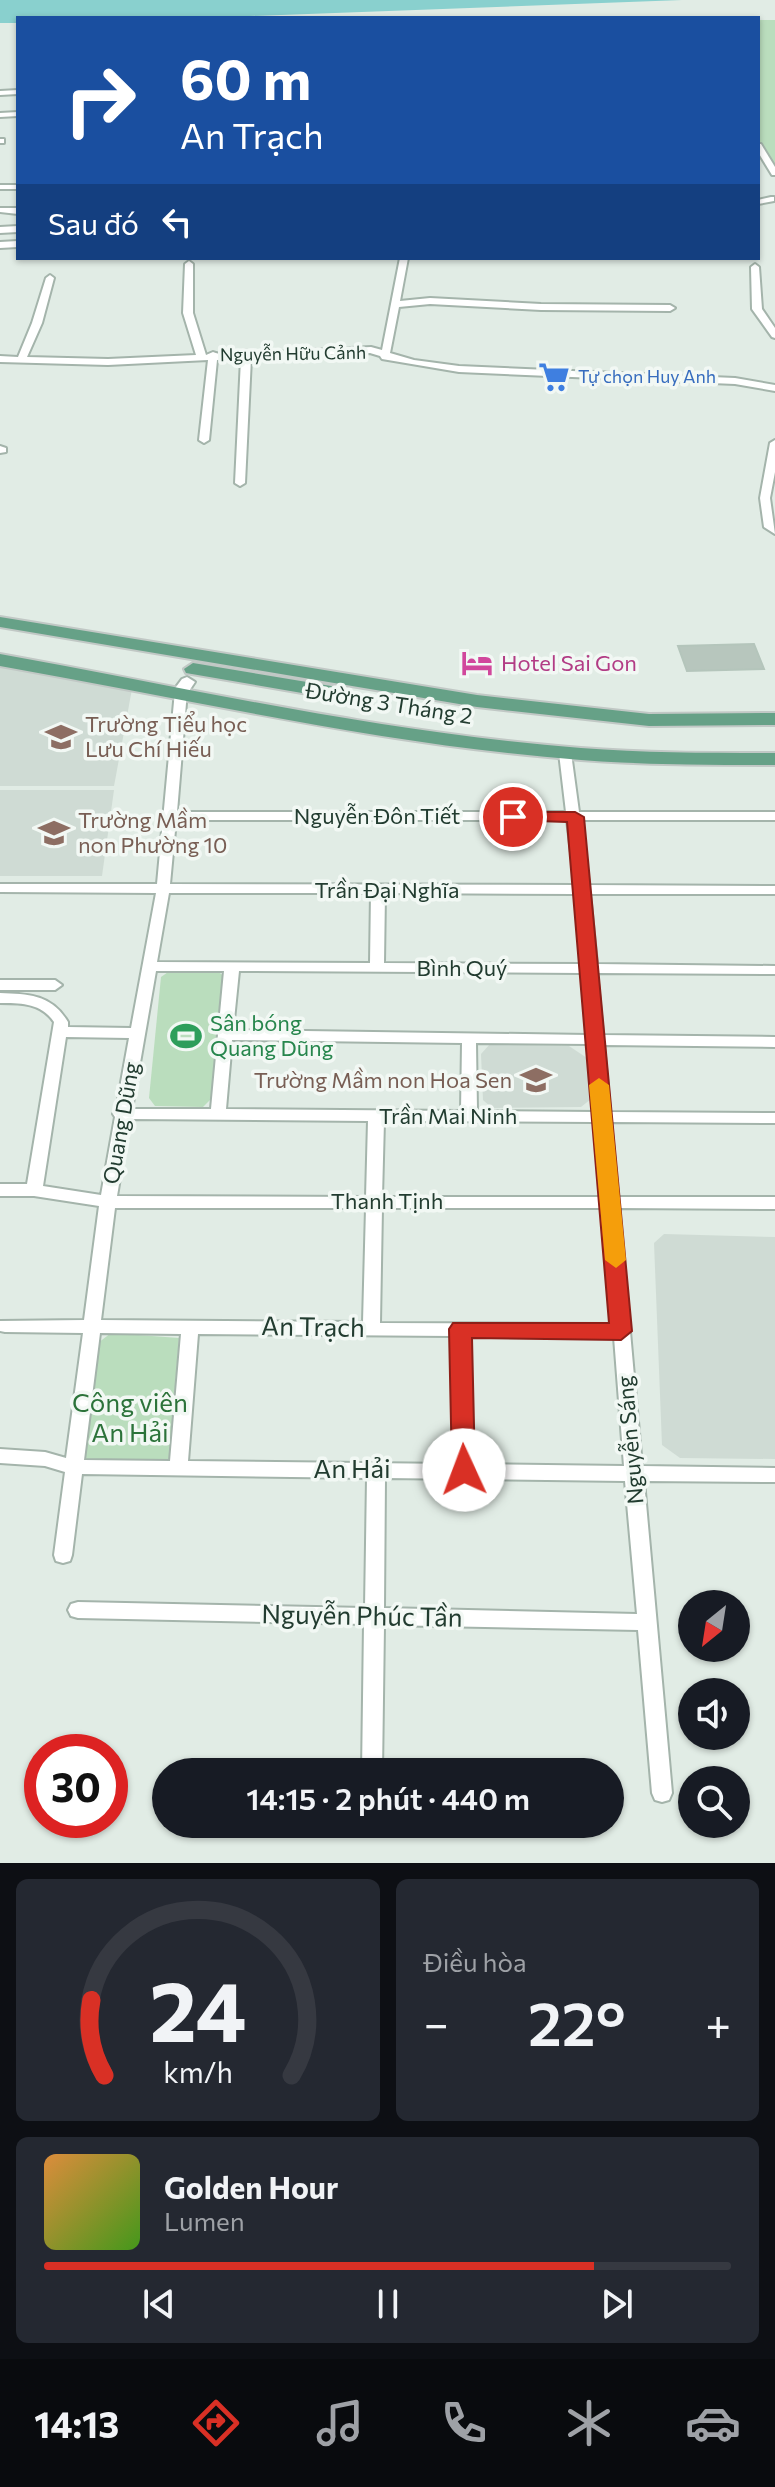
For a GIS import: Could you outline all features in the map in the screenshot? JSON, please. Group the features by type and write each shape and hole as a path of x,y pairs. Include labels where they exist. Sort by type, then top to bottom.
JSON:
{"main road":[{"name":"Đường 3 Tháng 2","path":"0,622 477,701 697,728 775,734"},
{"name":"Đường 3 Tháng 2","path":"0,636 286,685 543,723 651,735 775,719"},
{"name":"Đường 3 Tháng 2","path":"0,649 184,686 324,719 565,753 680,761 775,759"},
{"name":"Đường 3 Tháng 2","path":"0,660 535,736 657,747 775,748"}],"street":[{"path":"0,115 15,114"},
{"path":"760,149 775,173"},
{"path":"760,202 771,199"},
{"path":"385,357 404,260"},
{"path":"189,264 188,313 201,355"},
{"path":"755,267 757,309 775,335"},
{"path":"21,360 50,278"},
{"path":"397,304 430,301 541,307 670,308"},
{"name":"Nguyễn Hữu Cảnh","path":"0,359 108,362 201,355 371,350 385,357 459,369 735,381 775,388"},
{"path":"240,483 246,353"},
{"path":"204,440 213,355"},
{"path":"775,443 765,498 769,527 775,531"},
{"name":"Quang Dũng","path":"63,1555 121,1114 163,889 184,686"},
{"name":"Nguyễn Sáng","path":"565,753 583,891 662,1793"},
{"name":"Nguyễn Đôn Tiết","path":"171,816 775,816"},
{"name":"Trần Đại Nghĩa","path":"0,888 775,890"},
{"path":"377,967 378,890"},
{"name":"Bình Quý","path":"150,966 775,970"},
{"path":"218,1114 232,966"},
{"path":"0,985 55,985"},
{"path":"0,998 23,998 42,1003 56,1012 61,1032 34,1190"},
{"path":"61,1032 137,1033"},
{"path":"226,1035 775,1042"},
{"path":"469,1038 469,1116"},
{"name":"Trần Mai Ninh","path":"121,1114 775,1118"},
{"path":"371,1328 377,1201 376,1115"},
{"name":"Thanh Tịnh","path":"0,1190 34,1190 108,1202 775,1203"},
{"name":"An Trạch","path":"5,1326 93,1324 621,1331"},
{"path":"178,1468 190,1326"},
{"path":"460,1329 464,1470"},
{"name":"An Hải","path":"0,1456 45,1459 74,1467 775,1475"},
{"path":"372,1758 376,1469"},
{"name":"Nguyễn Phúc Tần","path":"78,1610 646,1622"}],"shaded area":[{"name":"Trường Tiểu học Lưu Chí Hiếu","path":"0,667 132,689 114,786 0,786"},
{"name":"Trường Mầm non Phường 10","path":"0,790 114,790 102,876 0,876"},
{"name":"Trường Mầm non Hoa Sen","path":"490,1044 569,1046 590,1060 591,1099 581,1107 492,1108 483,1100 481,1054"},
{"path":"664,1234 775,1237 775,1459 680,1458 662,1445 654,1243"}],"green space":[{"path":"760,20 775,20 775,171 760,147"},
{"path":"171,970 216,970 225,977 212,1098 203,1107 155,1106 149,1098 161,977"},
{"name":"Công viên An Hải","path":"111,1333 179,1338 169,1459 87,1461 84,1453 98,1343"}],"water":[{"path":"0,0 682,0 251,16 16,16 16,23 0,23"}],"building":[{"path":"754,644 764,669 687,671 678,646"}],"slow traffic":[{"path":"599,1085 616,1260"}],"place":[{"name":"Tự chọn Huy Anh","path":"554,377"},
{"name":"Hotel Sai Gon","path":"477,663"},
{"name":"Trường Tiểu học Lưu Chí Hiếu","path":"61,737"},
{"name":"Trường Mầm non Phường 10","path":"54,833"},
{"name":"Sân bóng Quang Dũng","path":"186,1036"},
{"name":"Trường Mầm non Hoa Sen","path":"536,1080"}],"route":[{"path":"464,1470 460,1329 621,1331 575,817 513,817"}]}
